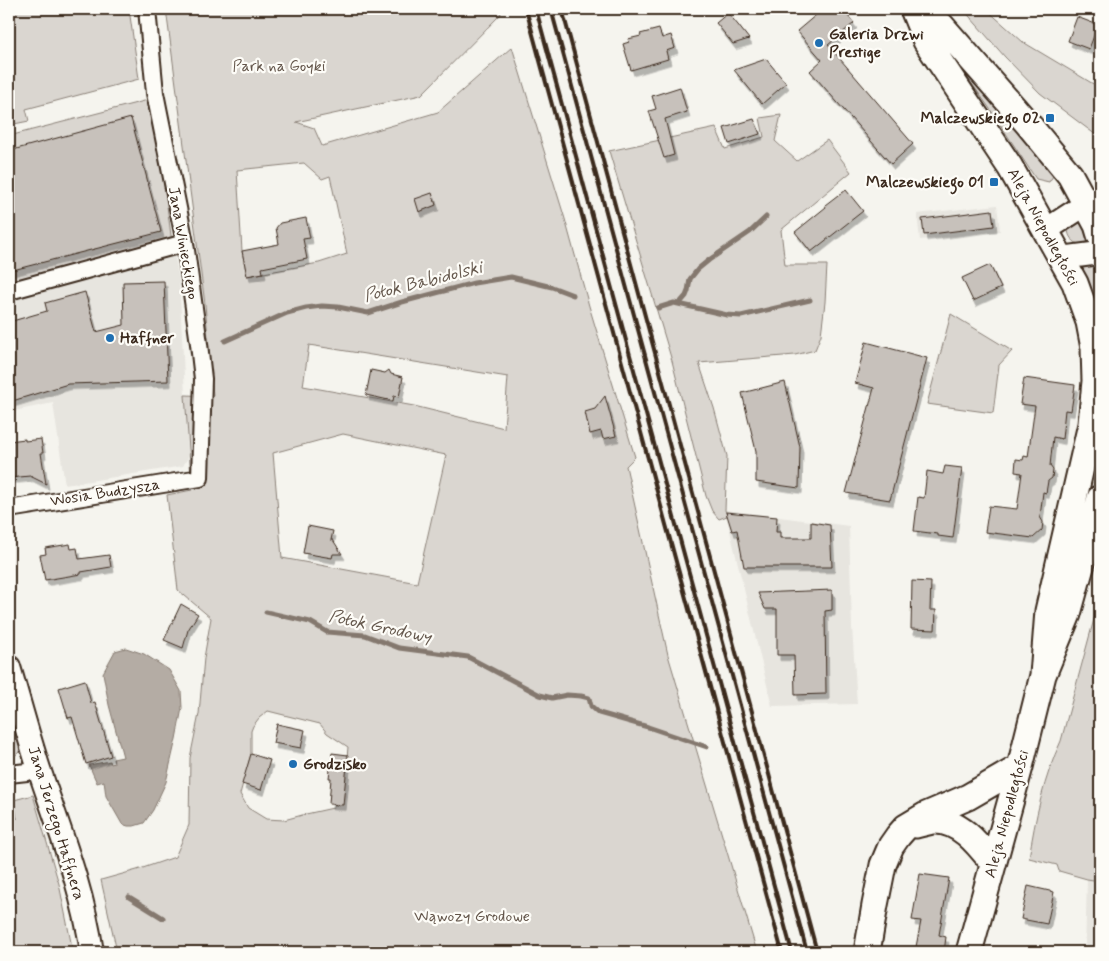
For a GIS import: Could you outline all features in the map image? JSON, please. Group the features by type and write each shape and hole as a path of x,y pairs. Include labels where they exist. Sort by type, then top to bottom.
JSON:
{"main road":[{"name":"Aleja Niepodległości","path":"913,9 926,41 1010,167 1046,230 1075,283 1089,322 1094,348 1095,381 1091,424 1048,611 1043,675"},
{"path":"921,9 941,24 1093,201 1100,235"},
{"name":"Aleja Niepodległości","path":"969,952 1020,767 1043,675 1068,614 1100,498"},
{"path":"867,952 883,865 891,846 906,827 926,815 968,797 1020,767"},
{"path":"906,827 933,821 945,822 958,827 994,863"}],"street":[{"name":"Jana Winieckiego","path":"147,9 155,93 185,243 203,379 200,478"},
{"path":"1046,230 1093,201"},
{"path":"9,291 185,243"},
{"path":"1061,258 1100,253"},
{"name":"Wosia Budzysza","path":"9,509 200,478"},
{"name":"Jana Jerzego Haffnera","path":"9,666 39,768 71,862 92,952"},
{"path":"9,774 27,772 39,768"}],"shaded area":[{"path":"997,205 1000,231 920,240 917,214"},
{"path":"172,242 179,278 189,456 183,466 65,485 53,403 9,412 9,285"},
{"path":"725,510 849,526 852,627 857,704 772,706"},
{"path":"126,648 144,654 169,670 181,691 182,708 166,782 153,810 144,823 134,826 122,824 106,796 104,781 97,783 89,765 110,761 111,764 114,763 113,759 123,757 109,705 103,673 115,651"},
{"path":"1087,879 1100,881 1100,952 1085,952"}],"green space":[{"path":"9,9 129,9 139,79 26,109 29,121 9,125"},
{"path":"166,9 499,9 501,14 421,95 296,122 314,128 322,146 438,112 512,47 635,457 626,466 668,655 757,952 117,952 101,880 175,857 189,825 190,758 199,714 204,658 211,618 178,590 167,495 192,490 185,395 213,396 205,304","holes":["304,163 322,179 330,176 347,254 319,263 247,276 242,251 237,170","309,345 508,377 504,428 414,406 303,386","343,434 446,455 417,583 282,558 273,453","268,711 320,724 327,733 348,747 345,779 338,804 333,808 284,820 266,819 248,808 240,794 251,754 251,731 259,718"]},
{"path":"963,9 986,9 1023,42 1100,88 1100,138 1040,93"},
{"path":"946,48 1055,173 1049,182 1036,179 988,106"},
{"path":"152,99 172,242 9,285 9,136"},
{"path":"781,115 775,141 797,161 827,140 851,172 781,230 785,265 827,265 821,335 815,350 795,355 699,363 727,456 725,510 727,516 719,519 712,511 706,496 672,361 609,151 716,128 725,149 764,137 760,118"},
{"path":"1078,219 1085,222 1094,243 1081,246 1070,237 1068,228"},
{"path":"1082,265 1100,267 1100,330 1080,267"},
{"path":"951,314 1012,351 999,365 993,413 927,404"},
{"path":"1100,597 1100,881 1059,871 1057,865 1029,858 1041,798 1061,741"},
{"path":"9,710 20,748 19,752 9,761"},
{"path":"9,789 17,819 14,800 33,795 59,884 73,952 9,952"}],"building":[{"path":"823,9 842,9 854,23 828,45 913,144 891,164 810,71 822,60 797,31"},
{"path":"728,13 749,39 733,44 716,23"},
{"path":"1077,17 1098,25 1089,49 1068,41"},
{"path":"659,29 662,38 671,35 675,48 666,51 668,59 631,70 623,44 629,42 628,39 641,36 640,34"},
{"path":"766,59 786,83 762,104 734,70"},
{"path":"680,87 687,112 665,119 674,155 664,158 649,111 656,109 652,96"},
{"path":"131,118 161,232 9,271 9,151"},
{"path":"754,119 760,134 729,144 724,128"},
{"path":"846,190 863,211 811,252 795,232 826,207 825,205"},
{"path":"432,193 436,205 419,212 415,199"},
{"path":"992,210 994,226 924,235 922,219"},
{"path":"306,218 310,238 303,239 307,259 262,268 263,273 247,276 242,251 279,244 276,228 280,223"},
{"path":"990,265 1001,288 973,301 962,278"},
{"name":"Haffner","path":"164,281 168,381 68,384 9,402 9,322 47,311 45,303 85,292 96,332 124,325 123,282"},
{"path":"866,342 927,358 890,500 846,493 874,388 855,383"},
{"path":"371,370 385,373 389,370 391,374 403,377 399,397 394,396 393,401 366,395"},
{"path":"1024,378 1075,385 1071,411 1065,410 1062,439 1053,437 1050,466 1053,470 1052,478 1048,481 1046,493 1043,492 1040,517 1043,522 1042,530 1033,538 985,532 989,506 1017,509 1022,473 1015,472 1016,459 1023,460 1024,456 1028,457 1035,406 1020,404"},
{"path":"785,382 800,447 799,488 756,482 756,451 742,393"},
{"path":"605,396 616,436 603,439 601,431 590,434 585,412 595,409"},
{"path":"25,439 25,441 41,439 43,453 41,453 46,484 30,476 9,478 9,441"},
{"path":"945,466 962,468 953,538 914,531 918,497 924,498 927,471 943,474"},
{"path":"726,512 777,517 776,532 780,532 780,538 811,538 811,522 830,525 832,567 744,567 737,530 732,531"},
{"path":"308,526 333,531 331,540 333,540 342,554 333,554 332,558 303,553"},
{"path":"70,544 71,549 77,548 79,559 109,555 111,567 45,580 40,555 46,554 45,548"},
{"path":"912,581 931,582 930,610 936,610 935,630 911,629"},
{"path":"832,590 832,610 825,611 826,694 795,695 794,655 777,655 777,609 765,609 758,593"},
{"path":"181,604 198,614 188,630 183,648 164,640"},
{"path":"85,680 91,703 95,702 111,756 86,764 72,717 68,718 59,688"},
{"path":"277,724 305,730 301,748 273,743"},
{"path":"332,753 348,755 343,805 329,804 331,778 329,778"},
{"path":"251,754 270,760 261,790 242,784"},
{"path":"920,874 949,878 939,935 946,937 944,952 915,952 921,921 912,920"},
{"path":"1028,886 1054,892 1047,924 1021,919"}],"waterway":[{"path":"679,304 686,296 690,279 698,269 750,232 766,217"},
{"name":"Potok Babidolski","path":"225,341 287,313 306,308 338,307 368,313 474,283 511,277 552,287 573,295"},
{"name":"Potok Babidolski","path":"658,308 674,303 727,315 741,316 810,300"},
{"name":"Potok Grodowy","path":"266,612 310,622 327,632 365,635 399,648 468,657 540,695 552,698 567,695 589,698 591,706 599,713 707,747"},
{"name":"Potok Grodowy","path":"129,897 163,918"}],"railway":[{"path":"526,9 782,952"},
{"path":"536,9 792,952"},
{"path":"551,9 807,952"},
{"path":"562,9 817,952"}],"place":[{"name":"Galeria Drzwi Prestige","path":"819,43"},
{"name":"Malczewskiego 02","path":"1050,118"},
{"name":"Malczewskiego 01","path":"994,182"},
{"name":"Haffner","path":"110,338"},
{"name":"Grodzisko","path":"293,764"}],"park label":[{"name":"Park na Goyki","path":"279,66"},
{"name":"Wąwozy Grodowe","path":"472,916"}]}
